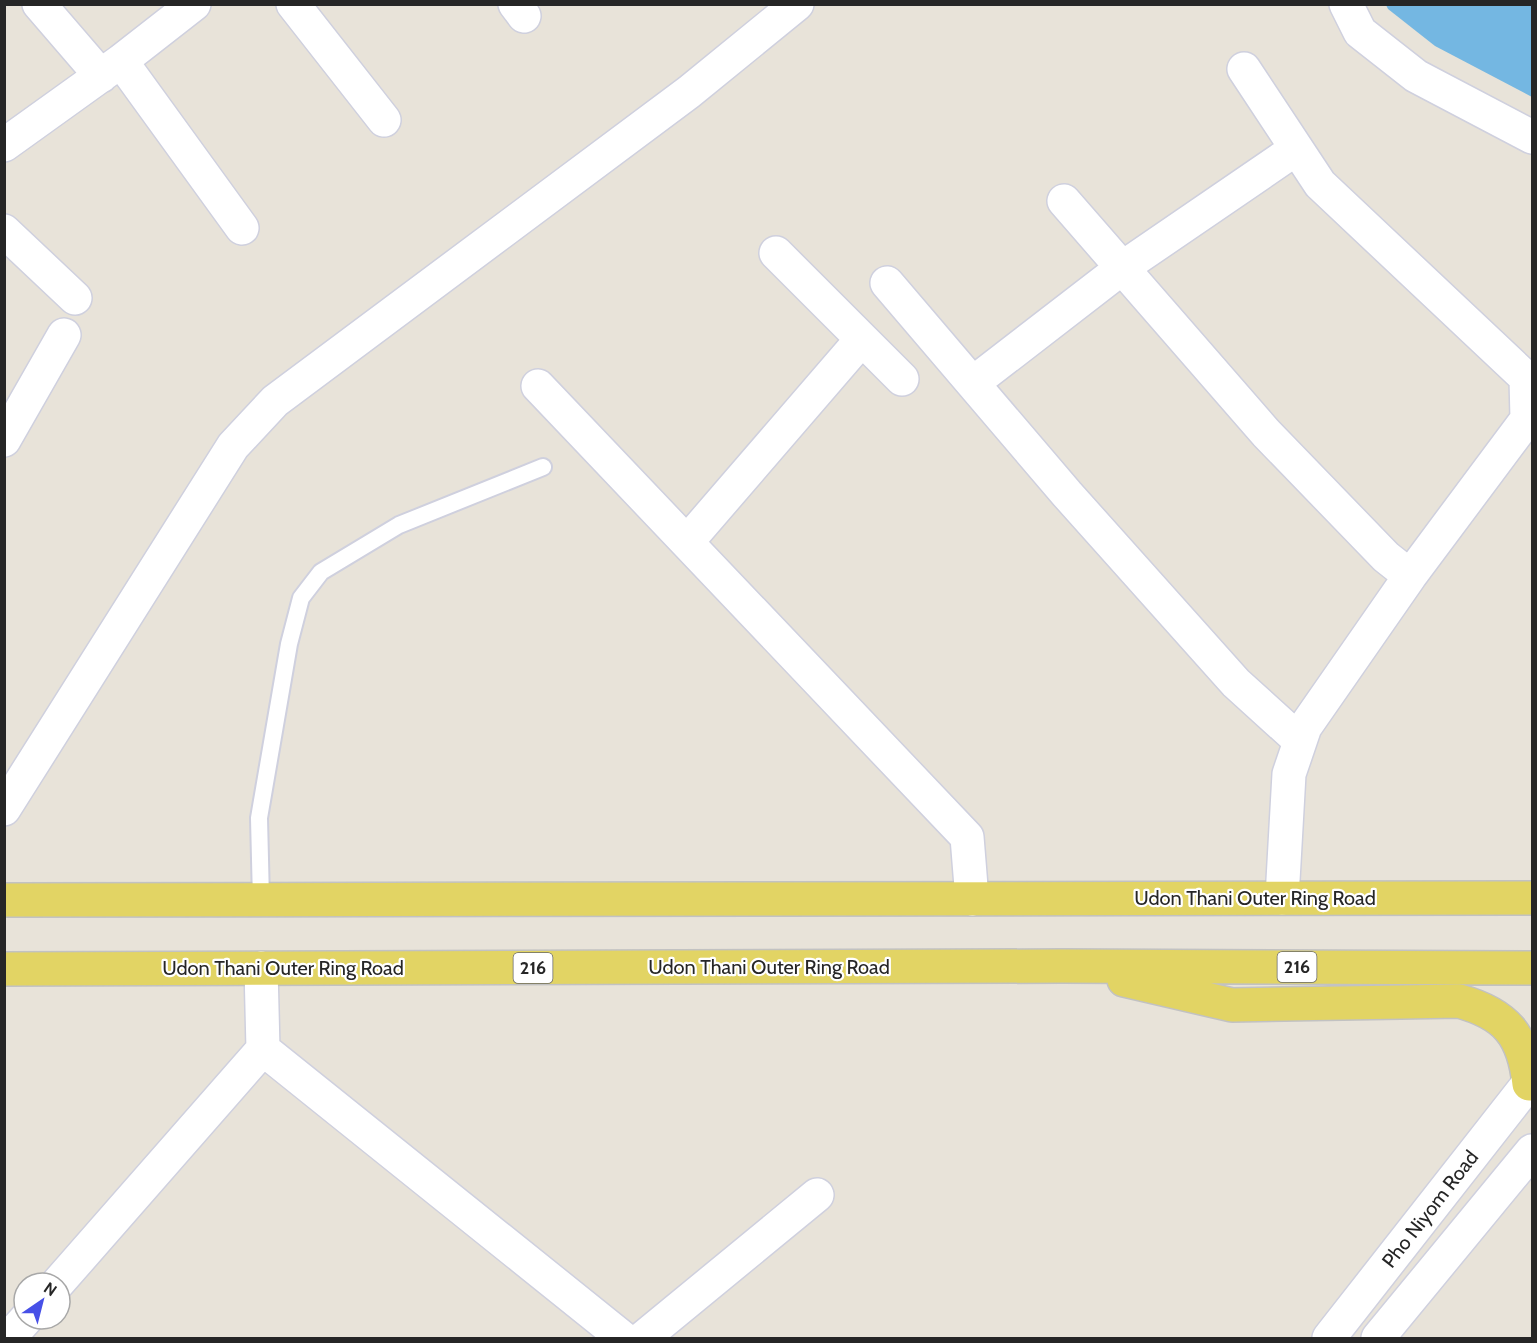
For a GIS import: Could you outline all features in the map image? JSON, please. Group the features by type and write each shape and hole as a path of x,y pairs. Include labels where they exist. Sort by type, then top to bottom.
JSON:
{"main road":[{"path":"1467,897 1533,886"},
{"name":"Udon Thani Outer Ring Road","path":"4,900 1533,898"},
{"name":"Udon Thani Outer Ring Road","path":"4,969 1062,966 1533,968"},
{"path":"1062,966 1233,1005 1459,1000 1476,1005 1492,1014 1514,1033 1527,1062 1531,1082"}],"street":[{"path":"39,4 111,69 242,228"},
{"path":"4,145 111,69 194,4"},
{"path":"293,4 384,120"},
{"path":"1346,4 1360,32 1416,76 1533,136"},
{"path":"4,809 233,446 275,401 689,92 786,8"},
{"path":"1244,69 1320,184 1526,378 1527,419 1410,576 1305,727 1289,774 1282,898"},
{"path":"973,383 1122,268 1296,149"},
{"path":"1064,201 1266,433 1386,557 1410,576"},
{"path":"4,231 75,298"},
{"path":"776,254 902,379"},
{"path":"887,283 1066,494 1236,683 1300,741"},
{"path":"4,440 64,334"},
{"path":"687,542 862,339"},
{"path":"538,386 967,837 972,899"},
{"path":"69,1271 263,1049 261,968"},
{"path":"263,1049 623,1338"},
{"name":"Pho Niyom Road","path":"1329,1338 1531,1082"},
{"name":"Pho Niyom Road","path":"1378,1338 1533,1151"},
{"path":"643,1338 817,1195"}],"lane":[{"path":"261,900 259,818 289,644 301,598 321,572 399,525 543,467"}],"water":[{"path":"1386,5 1532,5 1532,97 1435,46"}]}
